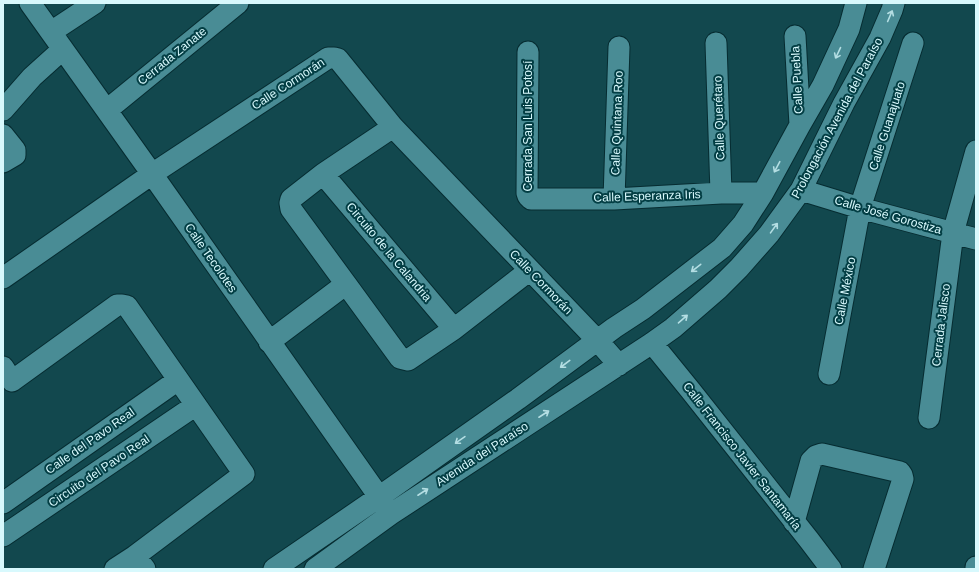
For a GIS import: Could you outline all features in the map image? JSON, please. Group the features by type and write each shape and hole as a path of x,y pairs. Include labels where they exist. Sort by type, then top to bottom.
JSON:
{"street":[{"name":"Calle Tecolotes","path":"30,3 385,506"},
{"path":"51,32 95,3"},
{"name":"Cerrada Zanate","path":"106,110 238,3"},
{"path":"597,340 643,309 722,248 743,224 763,193 823,85 848,29 856,3"},
{"name":"Prolongación Avenida del Paraíso","path":"652,344 718,289 739,268 769,234 801,190 844,103 880,38 894,3"},
{"path":"848,29 880,38"},
{"name":"Calle Puebla","path":"795,36 800,125"},
{"name":"Calle Querétaro","path":"716,43 721,193"},
{"name":"Calle Guanajuato","path":"860,208 914,43"},
{"name":"Calle Quintana Roo","path":"614,198 619,47"},
{"path":"3,110 32,77 63,49"},
{"name":"Cerrada San Luis Potosí","path":"528,52 527,193 531,199"},
{"name":"Calle Cormorán","path":"3,278 152,174 328,58 334,58 338,59 393,127 597,340 619,365"},
{"path":"393,127 323,174 291,199 290,203 291,209 400,358 408,360 454,329 530,270"},
{"path":"3,135 15,150 14,155 3,162"},
{"name":"Cerrada Jalisco","path":"929,418 953,233 976,152"},
{"name":"Circuito de la Calandria","path":"323,174 454,329"},
{"name":"Calle José Gorostiza","path":"801,190 860,208 976,239"},
{"name":"Calle Esperanza Iris","path":"531,199 763,193"},
{"name":"Calle México","path":"829,374 860,208"},
{"path":"722,248 739,268"},
{"path":"269,342 346,284"},
{"path":"6,378 117,305 127,306 244,474 140,562 115,569"},
{"name":"Avenida del Paraíso","path":"315,569 385,506 518,399 597,340"},
{"name":"Avenida del Paraíso","path":"274,569 385,506 652,344"},
{"name":"Calle Francisco Javier Santamaría","path":"652,344 691,391 830,569"},
{"name":"Calle del Pavo Real","path":"3,503 178,380"},
{"name":"Circuito del Pavo Real","path":"3,536 196,405"},
{"path":"794,522 811,461 816,456 822,454 900,472 903,479 874,569"}]}
